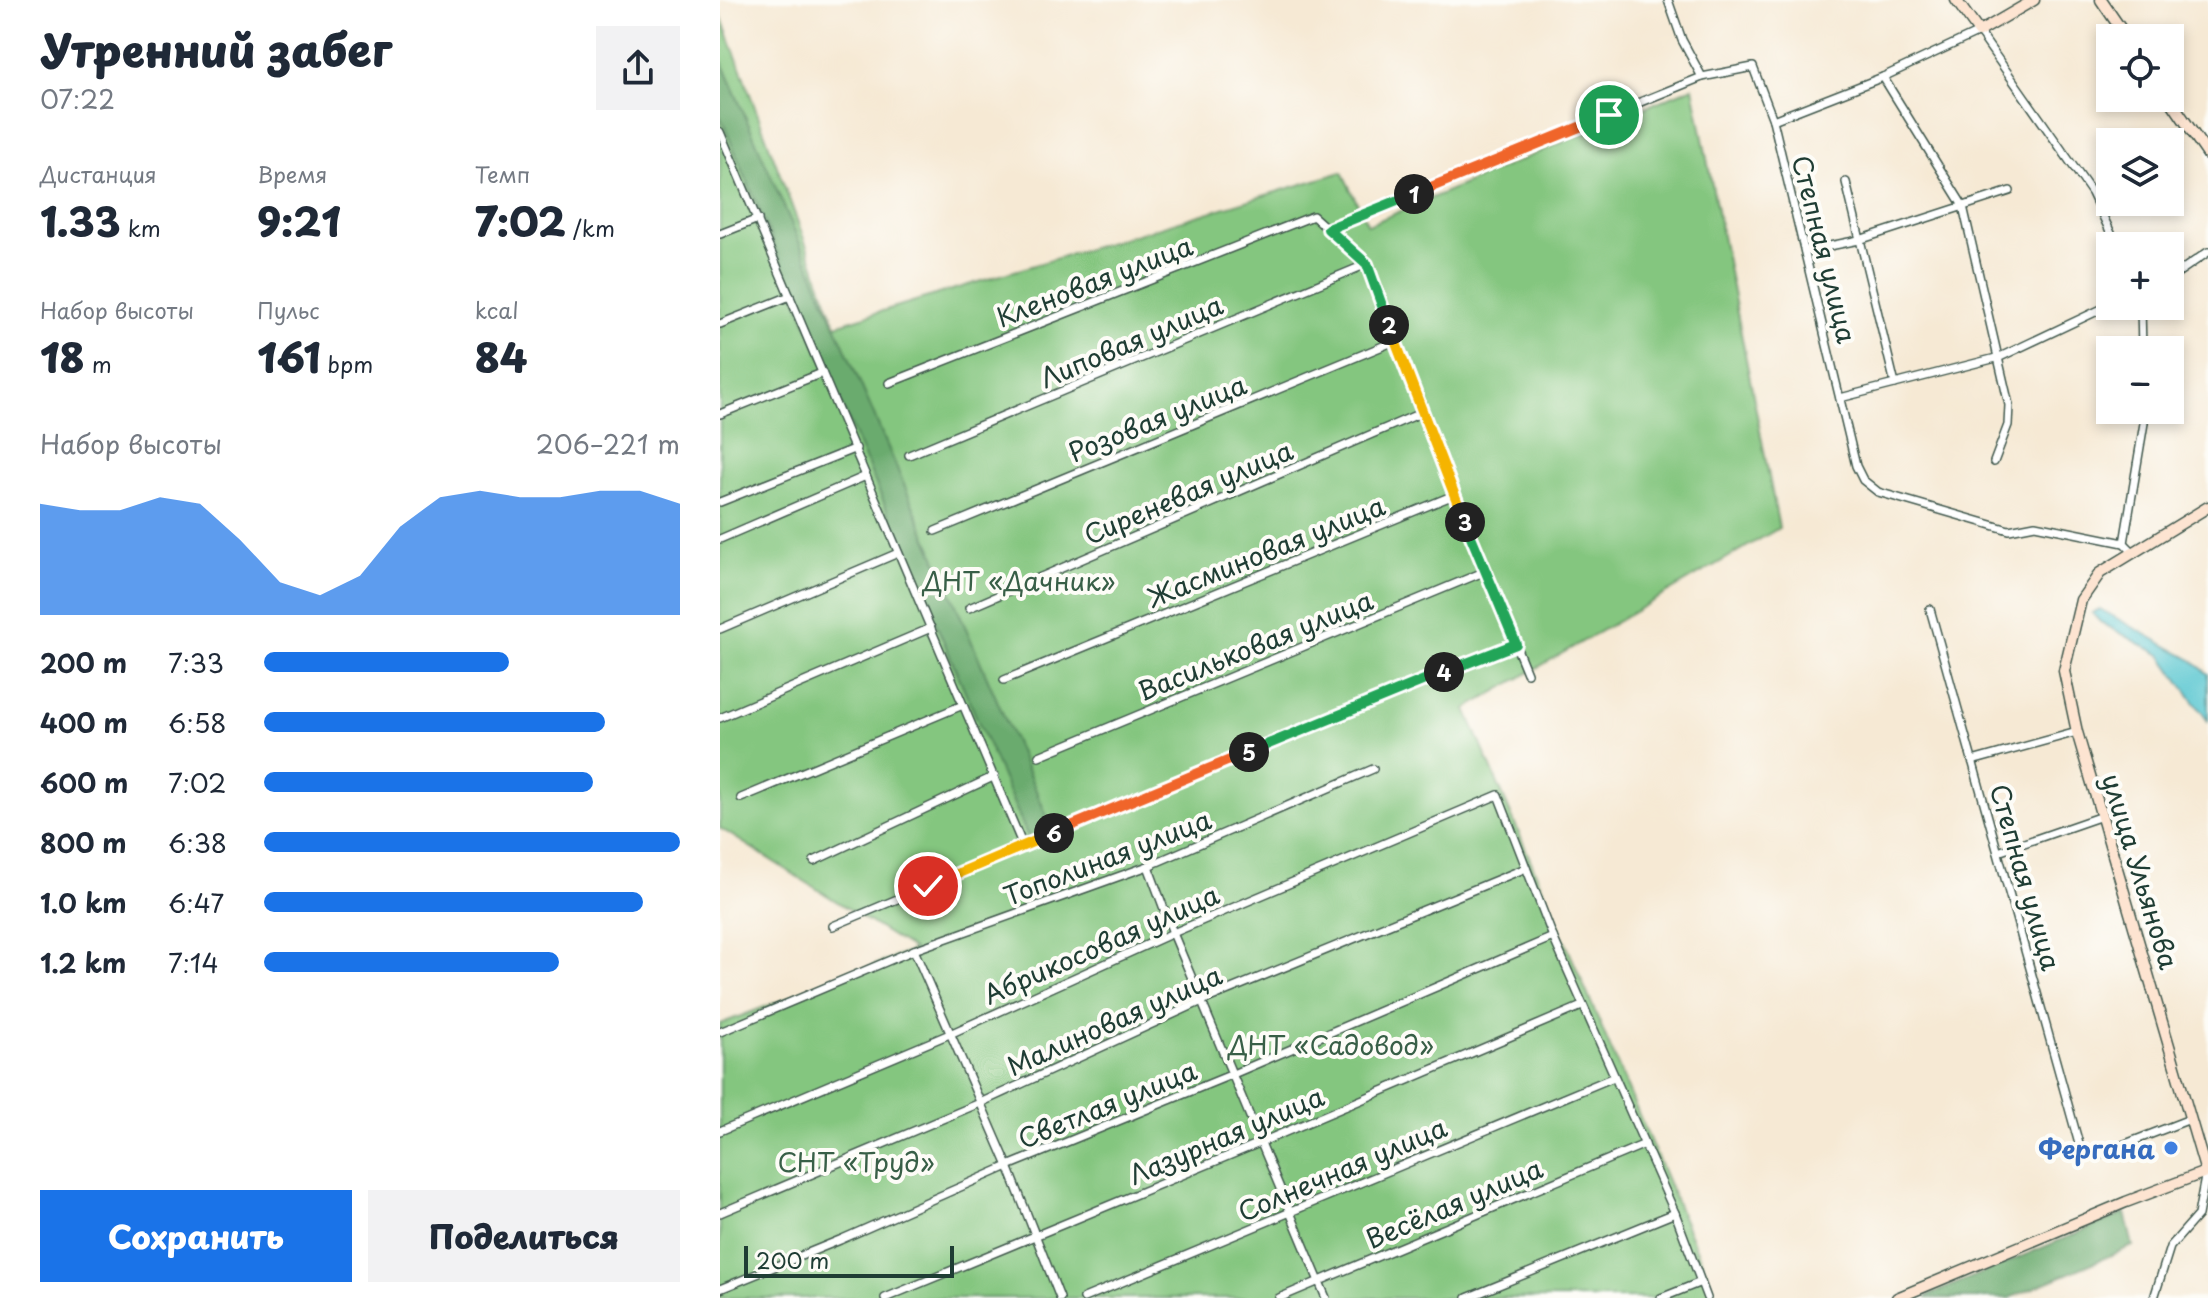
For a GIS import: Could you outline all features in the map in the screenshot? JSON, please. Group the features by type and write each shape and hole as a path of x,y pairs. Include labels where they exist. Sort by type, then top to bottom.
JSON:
{"street":[{"path":"1956,0 2092,193 2110,232"},
{"path":"1773,120 1883,77 1979,32 2034,0"},
{"path":"2101,0 2117,24"},
{"path":"1527,673 1454,495 1367,264 1328,229 1702,77 1682,40 1670,1"},
{"name":"Степная улица","path":"1702,77 1753,67 1773,120 1856,466 1863,480 1878,492 2009,530 2035,525 2124,543"},
{"path":"1883,77 1963,206 2009,405 2008,425 1994,462"},
{"path":"2179,112 2208,155"},
{"path":"720,132 723,146 758,219 1023,846"},
{"path":"1846,182 1895,384"},
{"path":"1805,251 1859,240 2010,191"},
{"name":"Кленовая улица","path":"889,383 1313,216 1328,229"},
{"path":"720,234 758,219"},
{"path":"2184,268 2208,252"},
{"name":"Липовая улица","path":"909,455 1367,264"},
{"path":"720,324 790,296"},
{"path":"1840,398 2000,357 2096,312"},
{"name":"Розовая улица","path":"935,531 1395,341"},
{"path":"720,414 822,373"},
{"name":"Сиреневая улица","path":"969,608 1423,412"},
{"path":"2133,552 2124,543 2144,424"},
{"path":"720,502 856,448"},
{"path":"720,539 866,476"},
{"name":"Жасминовая улица","path":"1004,680 1454,495"},
{"name":"улица Ульянова","path":"2154,1298 2170,1247 2198,1215 2207,1171 2077,732 2064,671 2081,600 2100,573 2208,507"},
{"path":"720,629 898,553"},
{"name":"Васильковая улица","path":"1039,756 1486,571"},
{"name":"Степная улица","path":"1930,609 2079,1144 2086,1155 2097,1155 2190,1119"},
{"path":"720,718 931,628"},
{"path":"833,926 1384,695 1516,644"},
{"path":"741,798 963,705"},
{"path":"1972,761 2077,732"},
{"name":"Тополиная улица","path":"720,1032 914,950 1148,866 1373,769"},
{"path":"814,861 995,776"},
{"name":"Абрикосовая улица","path":"720,1131 1498,795 1526,868"},
{"path":"1998,852 2102,816"},
{"path":"1148,866 1173,933 1326,1298"},
{"path":"1526,868 1582,1006 1675,1213 1707,1298"},
{"name":"Малиновая улица","path":"720,1213 980,1103 1202,1001 1526,868"},
{"name":"Светлая улица","path":"720,1289 1553,937"},
{"path":"914,950 1008,1166 1060,1298"},
{"name":"Лазурная улица","path":"885,1298 1582,1006"},
{"name":"Солнечная улица","path":"1084,1298 1614,1077"},
{"name":"Весёлая улица","path":"1279,1298 1645,1144"},
{"path":"1897,1298 2207,1171"},
{"path":"1467,1298 1675,1213"},
{"path":"1661,1298 1701,1282"}],"green space":[{"name":"ДНТ «Дачник»","path":"720,13 836,325 1342,172 1368,225 1693,87 1779,528 1466,709 1717,1298 720,1298 720,1024 914,950 720,828"},
{"path":"720,58 1056,837 1028,837 720,116"},
{"path":"2125,1213 2133,1246 2010,1298 1927,1298 1927,1296"}],"water":[{"path":"2100,609 2192,660 2208,674 2208,721 2161,655 2100,622 2092,613"}],"place":[{"name":"Фергана","path":"2171,1148"}],"route":[{"path":"928,886 1384,695 1516,644 1454,495 1367,264 1328,229 1609,115"}],"park label":[{"name":"ДНТ «Садовод»","path":"1331,1044"},
{"name":"СНТ «Труд»","path":"856,1161"}]}
